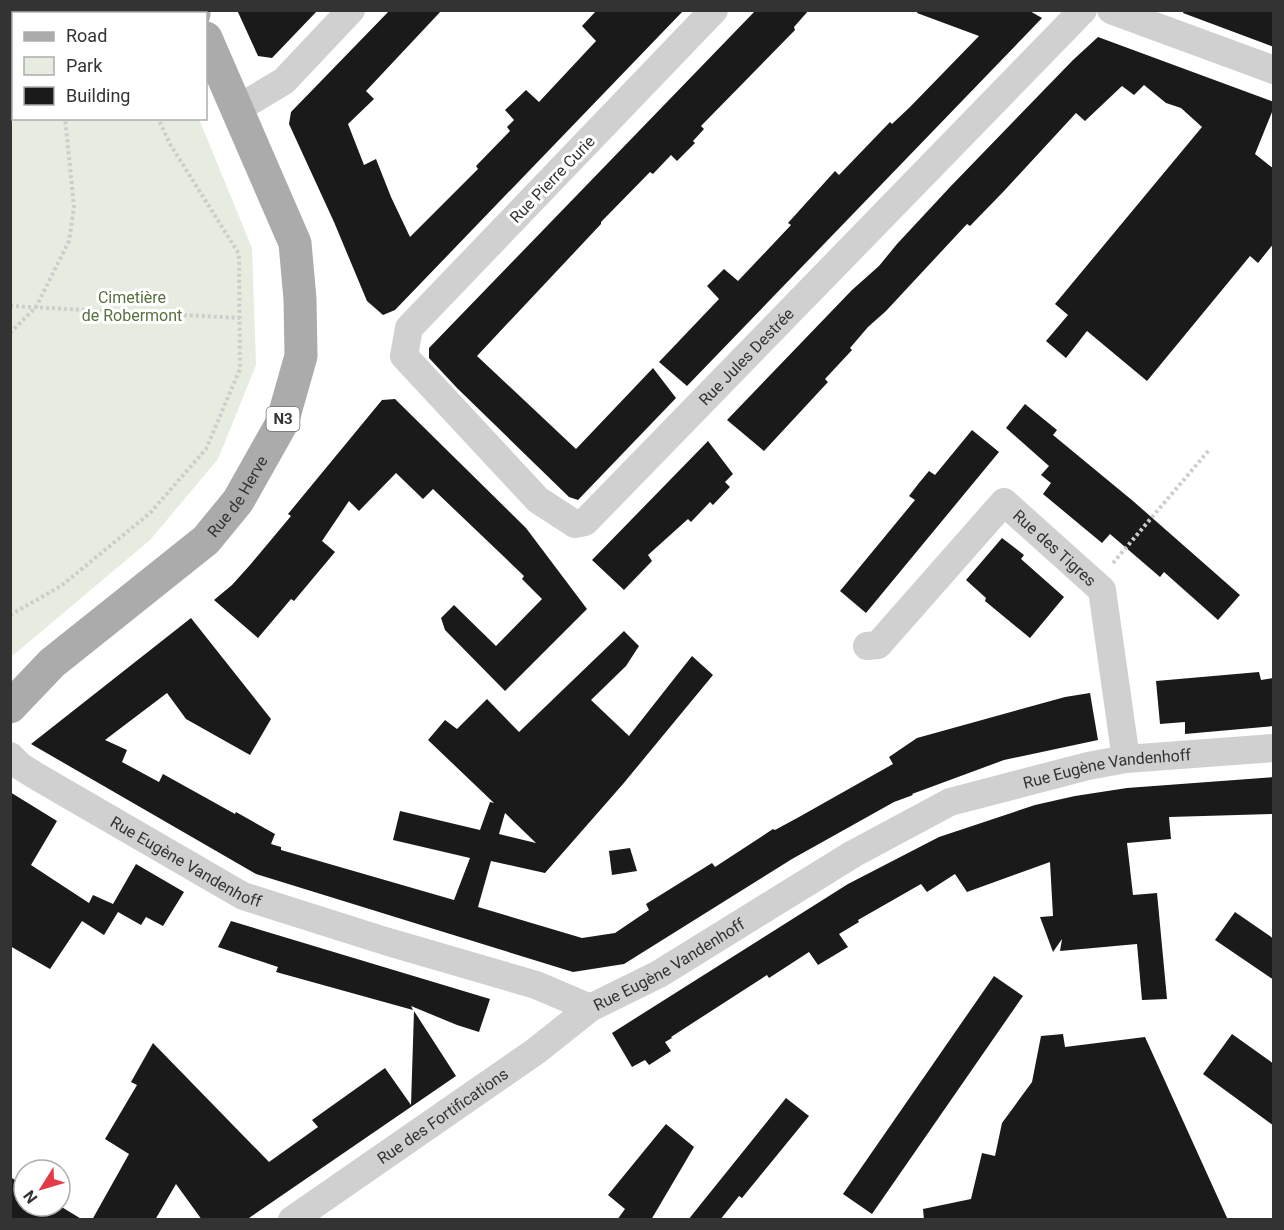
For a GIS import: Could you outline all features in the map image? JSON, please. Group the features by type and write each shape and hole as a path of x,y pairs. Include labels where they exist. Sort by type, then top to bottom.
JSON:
{"main road":[{"name":"Rue de Herve","path":"10,707 52,663 206,540 238,501 282,423 301,356 300,299 295,243 207,40"}],"street":[{"path":"237,109 284,81 351,10"},
{"name":"Rue Pierre Curie","path":"404,356 409,328 714,10"},
{"name":"Rue Jules Destrée","path":"404,356 538,500 575,524 585,522 1083,10"},
{"path":"1111,10 1274,70"},
{"name":"Rue des Tigres","path":"867,646 878,645 1004,502 1102,590 1126,759"},
{"name":"Rue Eugène Vandenhoff","path":"10,756 20,766 56,788 243,896 384,941 536,985 590,1008 659,974 853,854 950,802 1088,766 1126,759 1274,748"},
{"name":"Rue des Fortifications","path":"292,1220 536,1051 590,1008"}],"path":[{"path":"10,333 36,307 69,241 74,207 65,120"},
{"path":"10,615 61,586 150,513 206,449 240,369 239,254 170,144 159,120"},
{"path":"10,306 240,318"},
{"path":"1095,584 1210,449"}],"green space":[{"name":"Cimetière de Robermont","path":"11,10 154,11 12,12 12,120 199,120 252,248 256,365 218,459 150,540 11,657"}],"building":[{"path":"237,10 318,10 272,58 258,56"},
{"path":"390,10 442,10 366,91 374,99 348,124 364,165 376,159 410,237 478,169 476,166 510,131 507,127 514,120 505,110 526,90 539,102 596,41 582,26 597,10 684,10 395,310 383,315 367,301 289,124 291,112"},
{"path":"756,10 809,10 794,27 795,30 701,126 704,129 693,141 695,143 677,161 671,155 653,174 650,172 477,356 576,449 653,368 676,398 578,500 569,497 457,388 429,358 429,348"},
{"path":"918,10 1028,10 1042,18 687,386 659,362 719,299 707,286 724,269 738,281 791,225 788,223 835,171 839,175 979,36 917,13"},
{"path":"1184,10 1274,10 1274,47 1183,13"},
{"path":"1098,37 1274,102 1255,154 1274,169 1274,243 1258,263 1250,256 1147,381 1087,331 1066,358 1046,341 1068,315 1055,304 1202,127 1181,108 1166,103 1144,85 1134,95 1122,86 1085,121 1076,113 970,226 967,224 886,311 868,327 850,348 852,350 825,379 828,382 764,451 727,420 852,290 879,266 951,186"},
{"path":"395,399 526,528 587,609 505,691 445,630 441,618 454,605 496,646 542,599 522,579 524,576 433,489 423,499 396,473 359,511 349,501 322,541 335,552 294,601 291,599 258,638 214,600 250,565 291,516 288,514 382,400"},
{"path":"1025,404 1057,430 1053,435 1133,501 1240,595 1218,620 1164,572 1160,577 1110,534 1102,543 1043,494 1051,483 1041,475 1049,466 1006,428"},
{"path":"972,430 999,452 866,613 840,591 915,500 909,496 919,483 929,471 935,475"},
{"path":"708,441 733,474 725,482 730,487 713,505 710,502 691,522 688,519 648,555 652,561 624,590 592,560"},
{"path":"1002,538 1024,555 1021,559 1064,597 1030,638 985,601 986,598 966,580"},
{"path":"191,618 271,719 250,755 186,719 167,693 105,740 127,750 122,762 159,782 163,774 235,814 236,812 275,834 271,844 281,847 281,850 454,900 470,858 393,840 400,811 480,830 490,802 494,803 428,740 445,720 457,729 487,699 519,732 624,631 639,646 626,666 591,700 629,736 692,656 713,675 623,784 545,873 491,861 478,907 582,938 615,933 649,910 646,904 712,863 715,867 773,829 775,830 893,764 889,757 917,738 1065,697 1090,693 1098,740 1004,760 912,794 792,859 624,964 573,972 256,874 31,744","holes":["505,813 536,843 499,834"]},
{"path":"1259,672 1261,680 1274,678 1274,726 1185,734 1185,722 1160,724 1156,681"},
{"path":"1274,777 1274,814 1169,817 1171,839 1127,843 1133,895 1157,893 1167,999 1142,1000 1137,944 1060,951 1062,939 1053,952 1040,917 1053,916 1050,862 967,892 955,874 927,892 921,884 858,920 859,922 839,934 848,947 818,965 809,952 769,978 767,975 671,1037 665,1042 671,1051 649,1065 645,1060 632,1067 612,1033 848,884 939,837 1035,805 1075,796 1127,788"},
{"path":"10,792 57,821 31,865 89,903 93,895 113,904 136,864 184,892 163,926 146,917 141,925 118,912 104,935 82,921 50,969 10,946"},
{"path":"630,848 637,871 612,875 609,851"},
{"path":"1235,912 1274,939 1274,980 1215,940"},
{"path":"231,921 490,999 479,1032 411,1006 413,1010 276,972 278,967 218,947"},
{"path":"994,976 1023,996 872,1214 843,1194"},
{"path":"414,1011 456,1076 246,1220 202,1220 176,1184 155,1220 92,1220 129,1154 105,1139 137,1085 131,1082 153,1043 269,1162 318,1127 312,1120 385,1068 411,1105"},
{"path":"1063,1034 1065,1047 1145,1037 1228,1220 924,1220 923,1209 971,1199 982,1153 995,1156 1002,1123 1032,1082 1041,1036"},
{"path":"1232,1034 1274,1064 1274,1126 1203,1074"},
{"path":"786,1098 809,1116 742,1198 739,1196 720,1220 688,1220"},
{"path":"666,1124 694,1147 651,1220 617,1220 625,1209 608,1195"},
{"path":"10,1177 12,1178 12,1218 72,1218 72,1213 83,1220 10,1220"}]}
